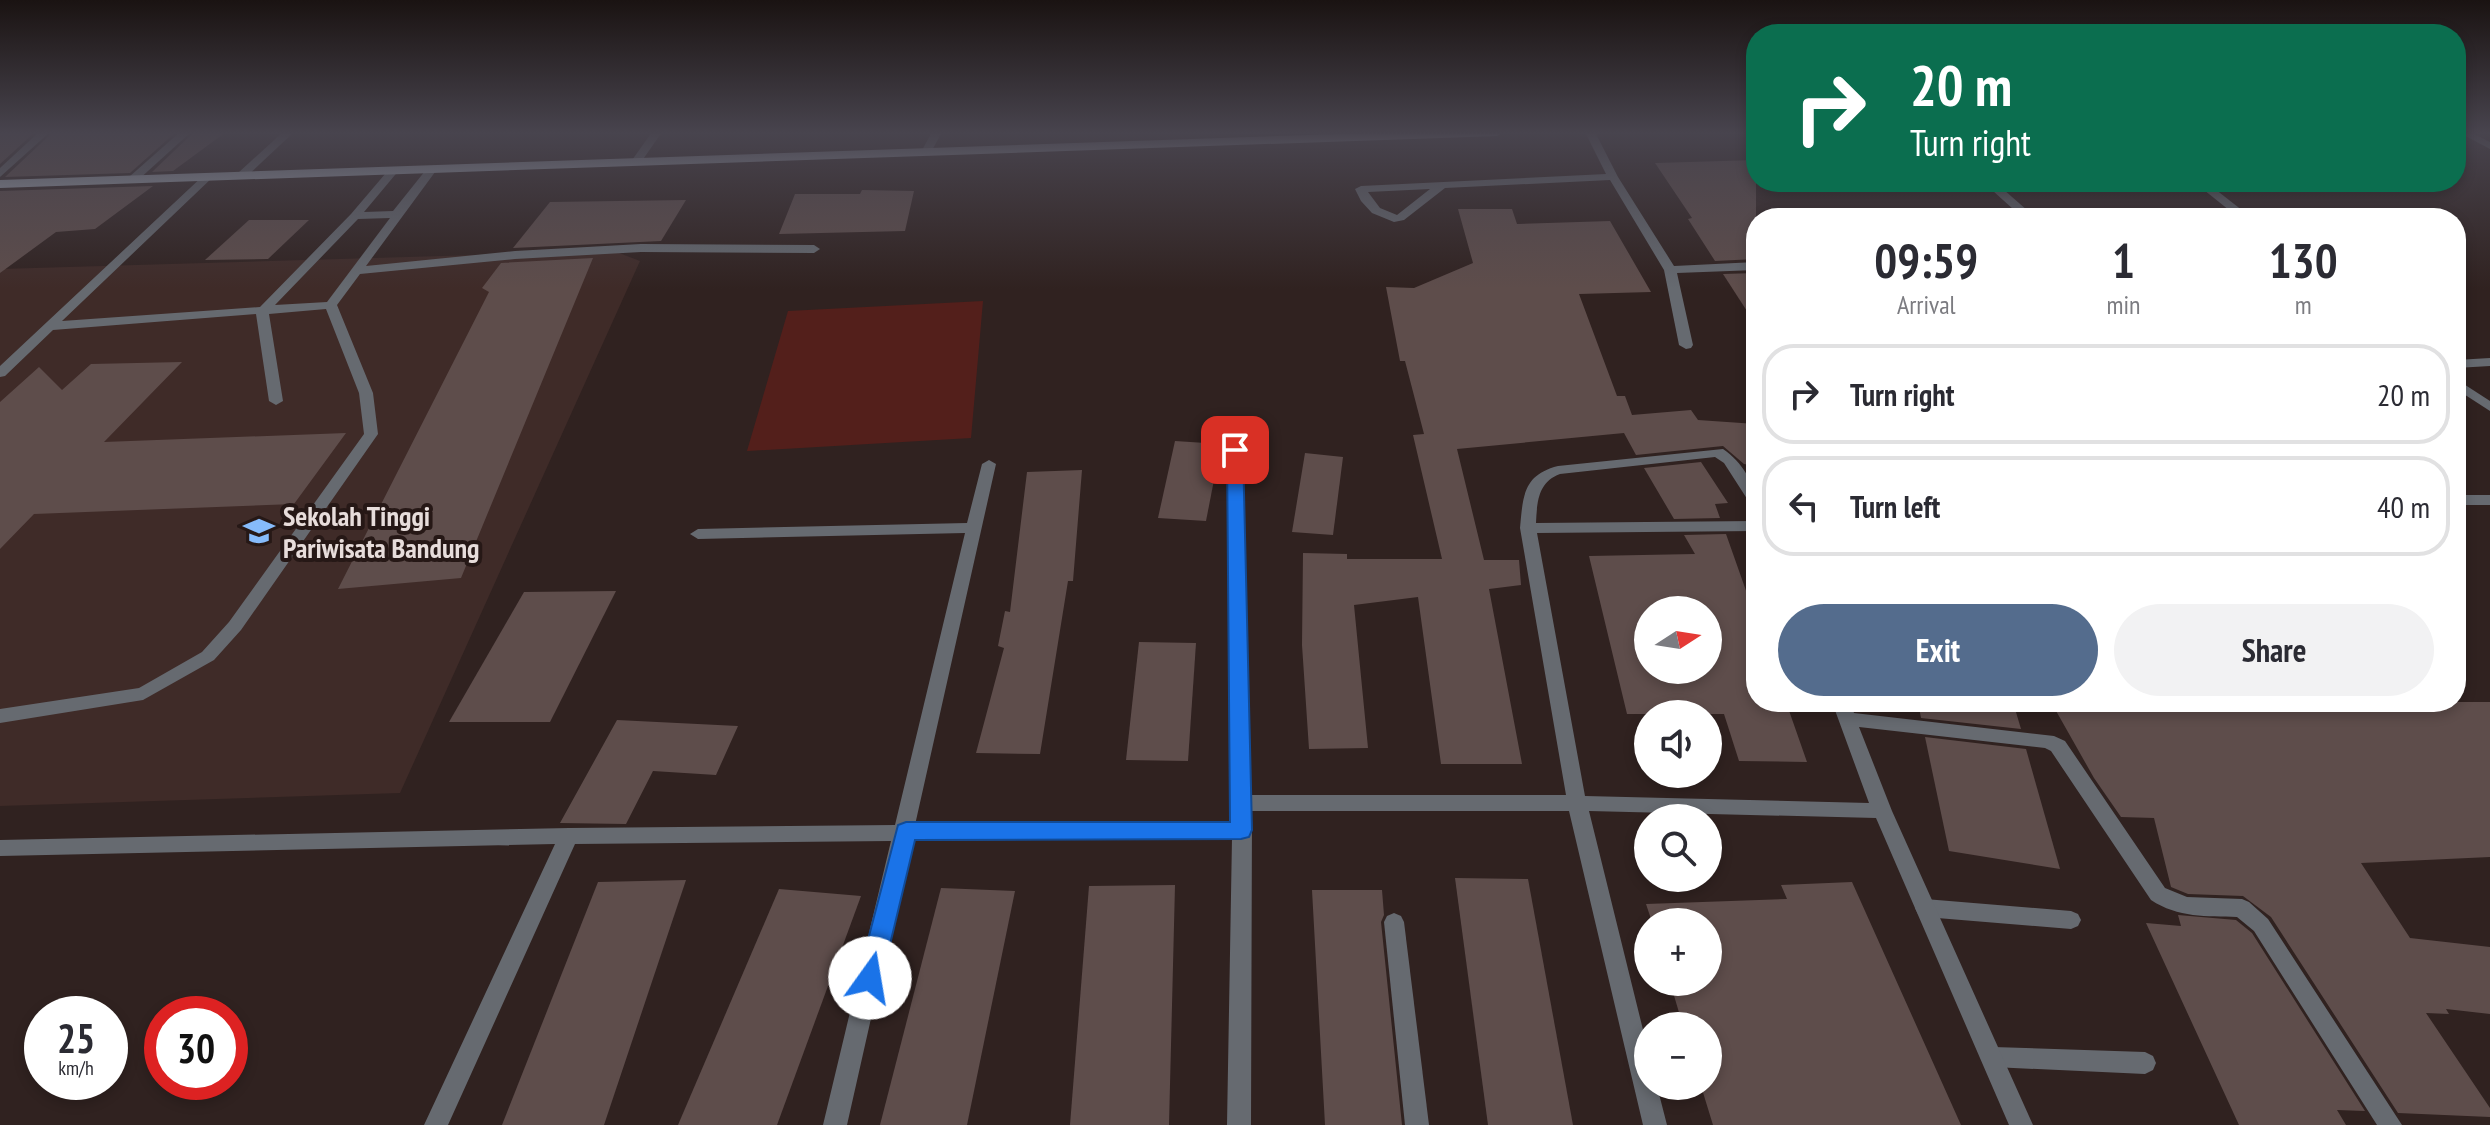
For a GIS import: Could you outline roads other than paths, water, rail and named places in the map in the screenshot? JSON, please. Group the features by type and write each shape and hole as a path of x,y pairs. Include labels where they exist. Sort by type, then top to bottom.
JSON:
{"street":[{"path":"0,373 200,184"},
{"path":"262,312 382,184"},
{"path":"53,326 331,305 420,184"},
{"path":"1441,186 1400,218 1393,219 1385,218 1364,198 1361,189 1365,186 1470,184"},
{"path":"1618,184 1670,270 1686,345"},
{"path":"2000,192 2018,208"},
{"path":"2212,192 2233,208"},
{"path":"355,216 397,213"},
{"path":"356,271 515,255 641,248 814,249"},
{"path":"1670,270 1746,266"},
{"path":"0,716 143,694 208,656 235,626 371,434 366,393 331,305"},
{"path":"262,312 276,401"},
{"path":"2466,363 2490,362"},
{"path":"2466,390 2490,407"},
{"path":"1235,450 1242,803 1239,1125"},
{"path":"1655,1125 1577,803 1528,528 1533,487 1546,473 1558,470 1718,452 1729,460 1746,486"},
{"path":"835,1125 906,831 989,464"},
{"path":"2466,500 2490,500"},
{"path":"1528,528 1746,526"},
{"path":"698,534 973,528"},
{"path":"1845,712 1882,811 2021,1125"},
{"path":"1852,712 2048,741 2058,746 2158,894 2168,902 2181,906 2242,908 2261,925 2390,1125"},
{"path":"1242,803 1577,803 1882,811"},
{"path":"0,848 906,831 1241,830"},
{"path":"436,1125 569,836"},
{"path":"1925,908 2071,920"},
{"path":"1394,922 1417,1125"},
{"path":"1993,1057 2145,1063"}],"place":[{"name":"Sekolah Tinggi Pariwisata Bandung","path":"259,531"}]}
